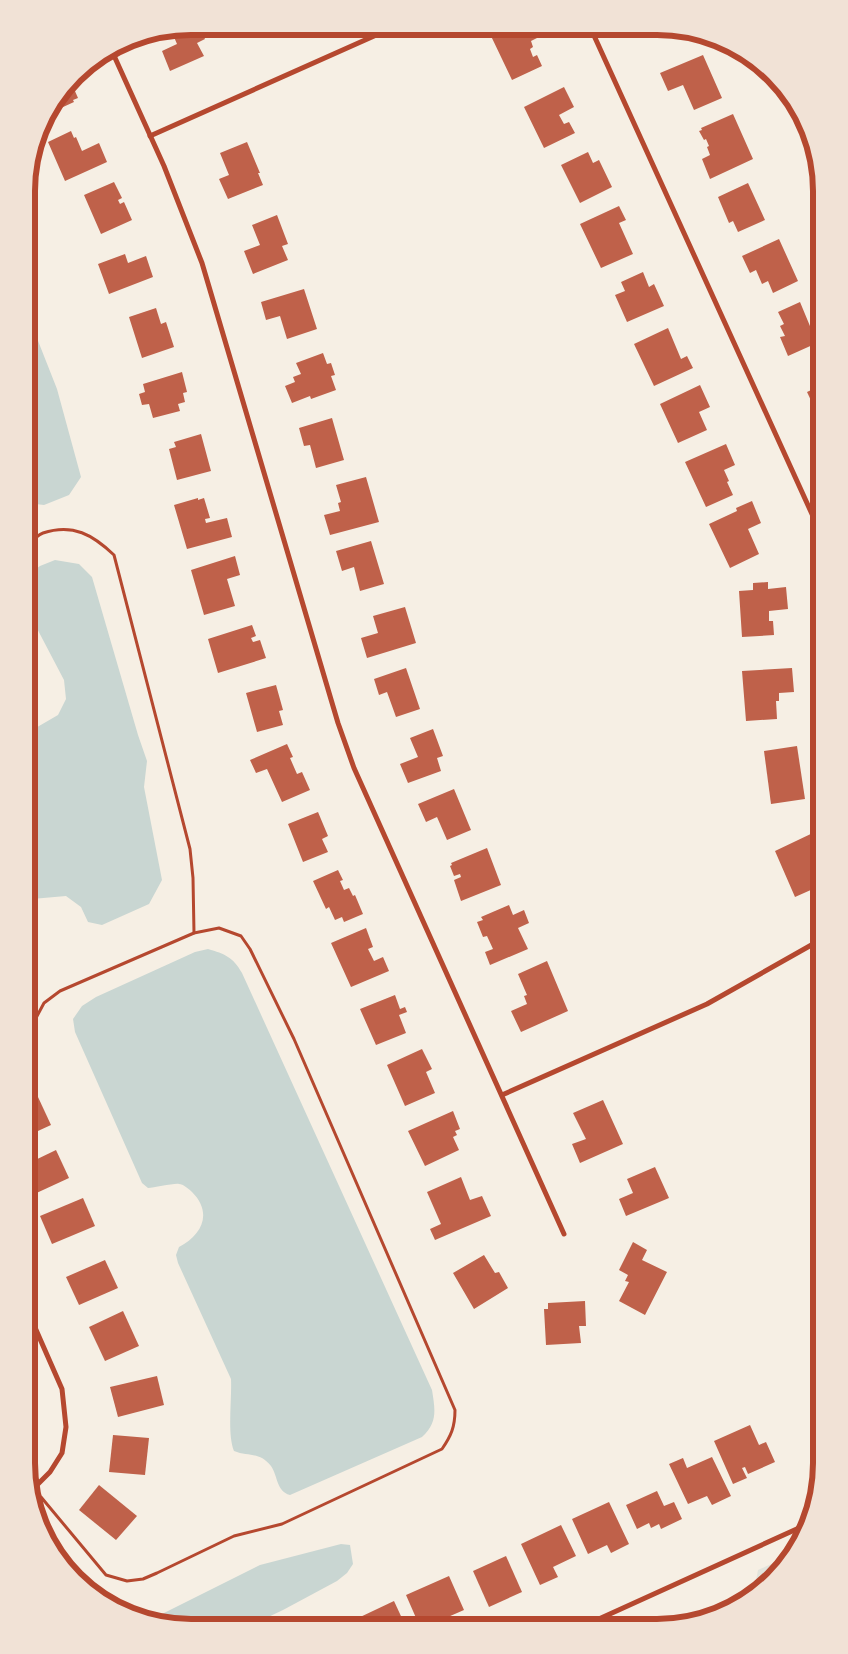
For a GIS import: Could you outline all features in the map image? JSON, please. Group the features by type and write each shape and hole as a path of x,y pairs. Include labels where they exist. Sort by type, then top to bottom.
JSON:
{"street":[{"path":"150,136 376,35"},
{"path":"594,35 813,516"},
{"path":"114,56 176,193 205,272 338,723 348,751 369,804 564,1234"},
{"path":"502,1096 707,1004 813,944"},
{"path":"35,1328 62,1389 66,1426 62,1453 50,1472 37,1485"},
{"path":"599,1619 798,1528"}],"path":[{"path":"35,538 46,532 70,529 89,535 114,555 190,849 193,878 194,933"},
{"path":"35,1026 36,1018 44,1003 60,991 194,933 219,928 241,936 250,949 294,1039 455,1410 455,1425 450,1438 442,1449 282,1524 234,1536 143,1579 127,1580 106,1575 39,1498"}],"shaded area":[{"path":"35,333 57,389 81,477 69,495 44,505 35,504"},
{"path":"55,560 79,564 92,577 147,761 144,787 162,880 149,904 102,925 88,922 81,907 66,896 35,899 35,728 58,715 66,699 64,680 35,625 35,569"},
{"path":"208,949 228,957 242,973 432,1390 433,1421 422,1437 290,1495 282,1490 267,1461 258,1456 234,1451 230,1426 231,1379 176,1255 179,1247 199,1230 202,1223 202,1208 192,1192 182,1185 173,1184 148,1188 142,1183 75,1032 73,1019 82,1006 96,997 195,952"},
{"path":"341,1544 350,1545 353,1564 347,1573 337,1581 264,1619 191,1619 159,1616 260,1565"},
{"path":"779,1560 755,1584 758,1570"}],"building":[{"path":"203,35 205,39 197,43 204,56 170,71 162,51 177,44 174,36"},
{"path":"541,35 531,41 533,47 530,49 533,57 537,55 542,66 512,80 491,36"},
{"path":"703,55 722,98 694,110 683,85 668,91 660,73"},
{"path":"564,87 574,107 559,115 564,124 569,122 575,133 544,148 524,107"},
{"path":"74,88 78,98 73,100 74,102 58,109"},
{"path":"733,114 753,159 710,179 702,159 710,155 707,147 709,146 699,131 702,130 701,128"},
{"path":"71,131 82,151 99,143 107,162 65,181 48,142"},
{"path":"247,142 263,185 228,199 219,179 229,175 220,153"},
{"path":"588,152 593,163 599,160 612,187 580,203 561,165"},
{"path":"114,182 122,198 118,200 120,204 124,202 132,220 101,234 84,195"},
{"path":"748,183 765,220 738,232 733,221 729,223 718,197"},
{"path":"619,206 626,220 619,223 633,254 601,268 580,224"},
{"path":"277,215 288,244 282,246 288,260 253,274 244,251 260,245 252,225"},
{"path":"779,239 798,281 773,293 768,281 762,284 756,270 750,273 742,256"},
{"path":"125,254 128,263 146,256 153,277 109,294 98,264"},
{"path":"643,272 649,287 654,284 664,306 627,322 615,295 625,291 621,282"},
{"path":"304,289 317,329 287,339 280,316 266,320 261,302"},
{"path":"800,302 813,333 813,345 788,356 780,337 785,336 780,326 784,324 778,312"},
{"path":"156,308 161,324 166,322 174,347 142,358 129,317"},
{"path":"668,328 681,359 687,356 693,368 654,386 634,344"},
{"path":"323,353 327,364 331,363 335,375 331,376 336,390 311,399 310,396 292,403 285,386 295,382 293,377 301,374 296,363"},
{"path":"182,372 187,392 183,393 185,402 178,404 180,411 153,418 149,404 142,405 139,394 145,392 143,384"},
{"path":"700,385 710,407 699,412 707,430 678,443 660,404"},
{"path":"813,389 813,405 807,392"},
{"path":"332,418 344,460 316,468 310,445 304,446 299,428"},
{"path":"201,434 211,471 177,480 169,449 176,447 174,442"},
{"path":"726,444 735,465 724,470 733,495 706,507 685,462"},
{"path":"366,477 379,522 330,535 324,515 340,511 338,503 341,502 336,485"},
{"path":"198,498 198,500 204,498 210,518 205,519 206,523 227,518 232,537 187,549 174,505"},
{"path":"752,501 761,523 748,529 759,554 730,568 709,524 737,511 736,508"},
{"path":"371,541 384,584 360,591 354,567 342,571 336,551"},
{"path":"235,556 240,575 227,579 235,606 204,615 191,570"},
{"path":"768,582 768,589 786,587 788,609 769,611 769,621 773,621 774,635 742,637 739,591 753,590 753,583"},
{"path":"405,607 416,643 367,658 361,638 378,633 373,616"},
{"path":"252,625 256,636 251,638 253,642 260,640 266,658 218,673 208,639"},
{"path":"406,668 420,709 396,717 387,692 379,695 374,679"},
{"path":"792,668 794,692 779,693 779,701 776,701 777,719 746,721 742,671"},
{"path":"276,685 283,710 279,711 283,725 257,732 246,693"},
{"path":"433,729 443,756 437,758 441,771 408,783 400,764 418,757 410,738"},
{"path":"287,744 293,757 290,758 297,774 302,772 310,790 282,802 267,769 256,773 250,760"},
{"path":"797,746 805,799 771,804 764,751"},
{"path":"454,789 471,830 447,840 437,817 426,822 418,804"},
{"path":"318,812 328,836 322,839 328,852 303,862 288,824"},
{"path":"813,833 813,889 795,897 775,851"},
{"path":"487,848 501,885 461,901 454,880 461,877 460,874 454,876 450,866 452,865 451,863"},
{"path":"338,870 343,880 340,881 344,890 349,888 353,896 355,895 363,914 344,922 342,917 335,920 329,907 326,909 313,881"},
{"path":"509,905 513,915 524,910 529,923 518,928 528,949 490,965 485,952 493,949 487,936 483,937 477,922 483,920 481,917"},
{"path":"366,928 373,947 368,949 374,961 383,957 389,971 351,987 331,943"},
{"path":"547,961 568,1011 521,1032 511,1011 527,1004 524,996 527,995 518,974"},
{"path":"395,995 400,1009 405,1007 407,1012 399,1015 406,1033 376,1045 360,1009"},
{"path":"422,1049 432,1069 426,1072 435,1093 405,1106 387,1065"},
{"path":"38,1097 51,1125 35,1132 35,1099"},
{"path":"603,1100 623,1144 580,1163 572,1144 586,1139 573,1113"},
{"path":"453,1111 460,1129 455,1131 457,1135 453,1137 459,1150 425,1166 408,1131"},
{"path":"56,1150 69,1178 35,1194 35,1160"},
{"path":"655,1167 669,1198 626,1216 619,1199 633,1193 627,1179"},
{"path":"461,1177 470,1200 482,1196 491,1216 435,1240 430,1229 441,1224 427,1192"},
{"path":"83,1198 95,1226 52,1244 40,1216"},
{"path":"633,1242 647,1250 642,1260 667,1272 645,1315 619,1301 629,1282 625,1281 628,1275 619,1270"},
{"path":"484,1255 495,1273 499,1272 508,1288 474,1309 453,1273"},
{"path":"105,1260 118,1288 79,1305 66,1277"},
{"path":"585,1301 586,1326 579,1326 581,1343 546,1345 544,1309 548,1309 548,1303"},
{"path":"123,1311 139,1346 105,1361 89,1327"},
{"path":"157,1376 164,1405 118,1417 110,1387"},
{"path":"750,1425 759,1445 766,1442 775,1462 748,1474 745,1467 742,1468 747,1478 733,1484 714,1441"},
{"path":"113,1435 149,1438 145,1475 109,1472"},
{"path":"712,1457 731,1496 712,1505 707,1496 688,1504 669,1464 683,1458 687,1468"},
{"path":"99,1485 137,1516 116,1540 79,1510"},
{"path":"657,1491 664,1506 674,1502 682,1519 661,1529 659,1524 651,1528 649,1523 637,1529 626,1505"},
{"path":"609,1502 629,1544 611,1553 607,1545 588,1554 572,1519"},
{"path":"561,1525 576,1556 553,1567 558,1577 540,1585 521,1544"},
{"path":"506,1556 522,1592 489,1607 473,1571"},
{"path":"449,1576 464,1610 443,1619 416,1619 406,1595"},
{"path":"394,1601 402,1619 356,1619"}]}
